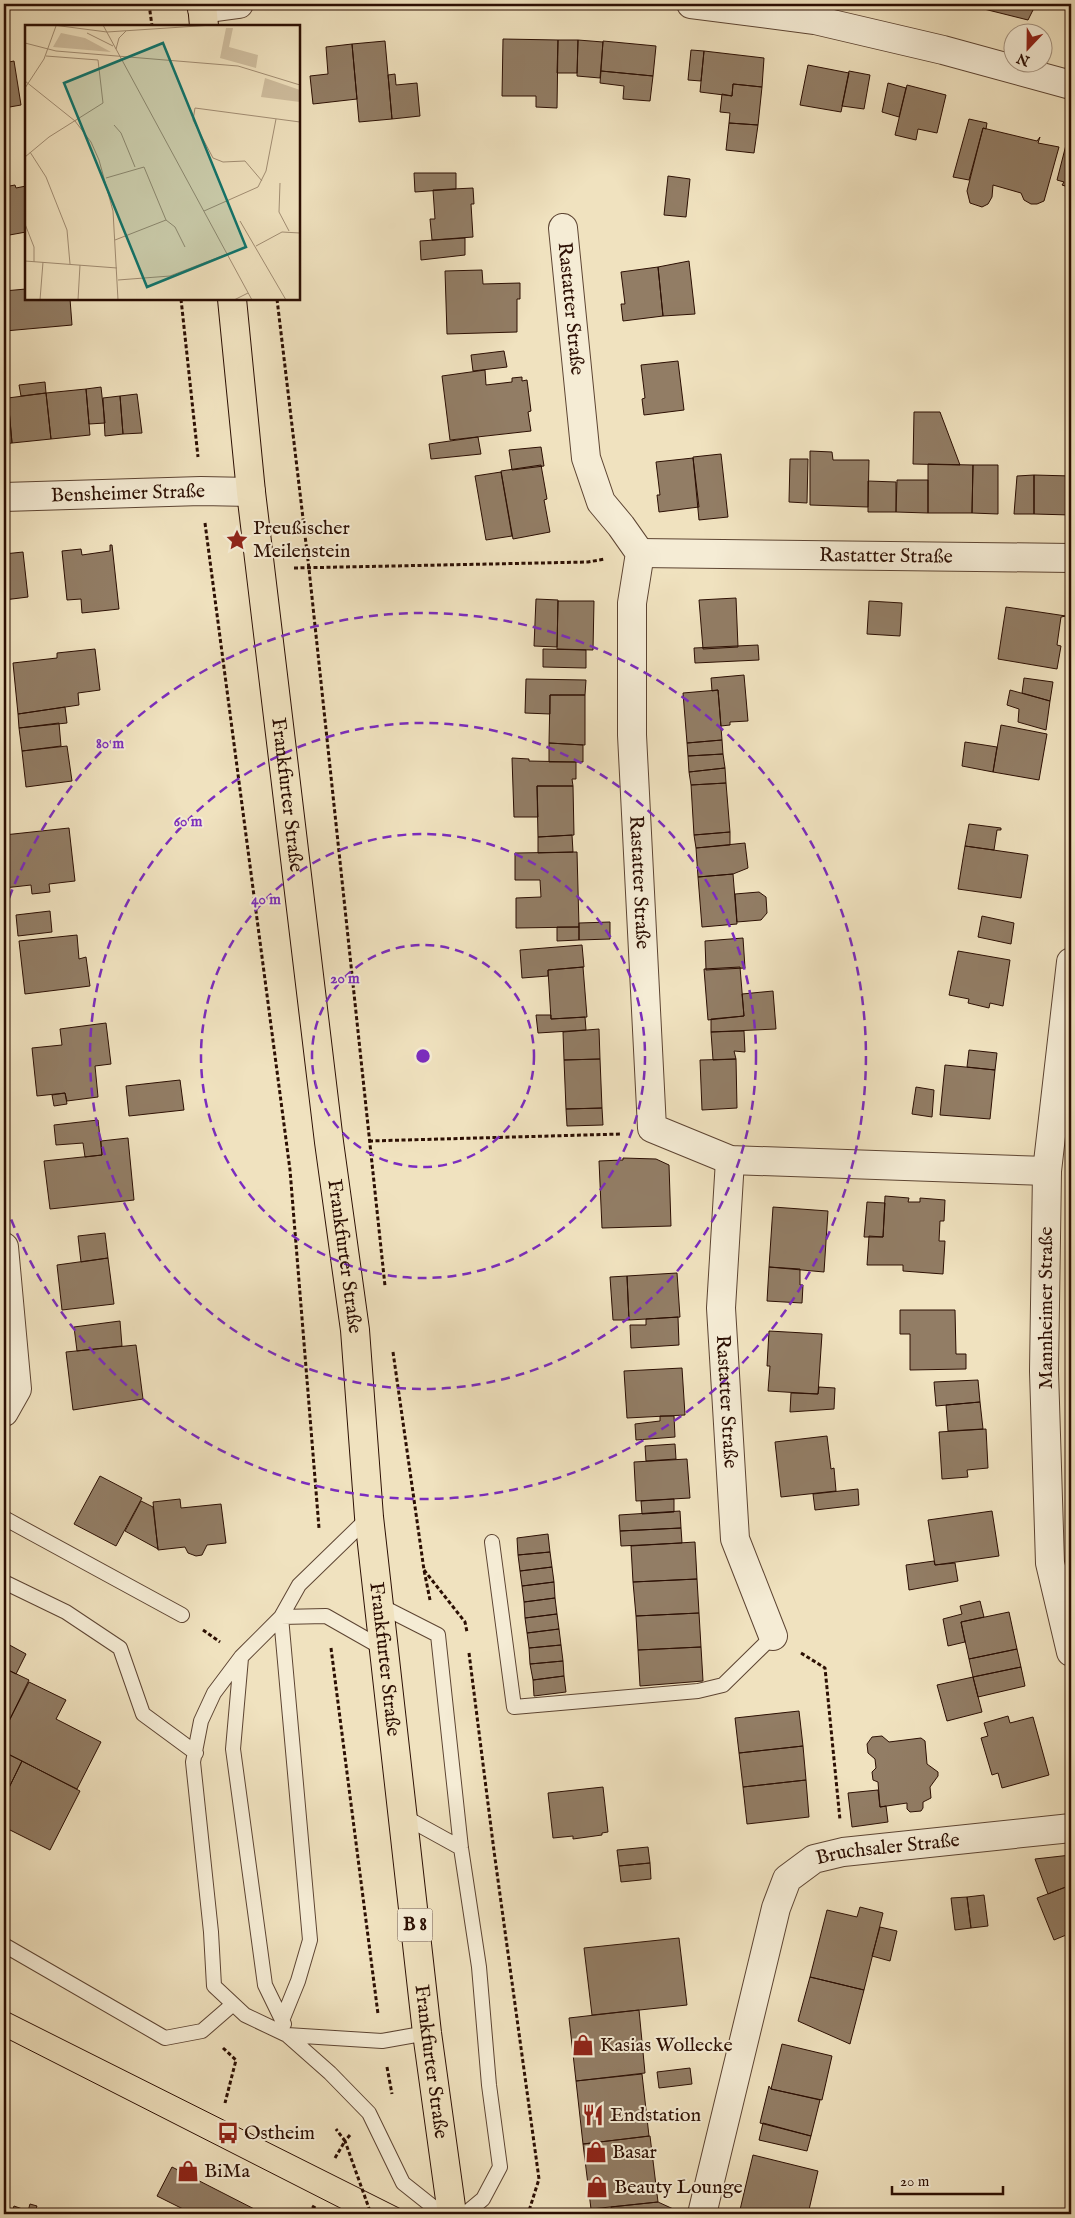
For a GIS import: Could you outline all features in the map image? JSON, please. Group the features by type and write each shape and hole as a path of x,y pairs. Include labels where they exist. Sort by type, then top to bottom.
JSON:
{"main road":[{"name":"Frankfurter Straße","path":"232,300 260,568 328,1132 355,1330 369,1517 428,2034 452,2214"}],"street":[{"path":"203,13 239,4"},
{"path":"691,4 815,20 943,50 1071,85"},
{"name":"Rastatter Straße","path":"563,228 586,458 601,502 621,526 640,554 632,603 632,735 652,1128"},
{"name":"Bensheimer Straße","path":"4,497 201,491 251,492"},
{"name":"Rastatter Straße","path":"640,554 1071,558"},
{"name":"Mannheimer Straße","path":"1071,962 1047,1171 1044,1371 1050,1564 1071,1652"},
{"path":"652,1128 730,1160 1047,1171"},
{"name":"Rastatter Straße","path":"730,1160 721,1308 735,1539 773,1636"},
{"path":"4,1247 17,1389 4,1412"},
{"name":"Bruchsaler Straße","path":"702,2214 776,1908 787,1879 814,1859 843,1852 1071,1828"}],"lane":[{"path":"369,1517 298,1585 281,1617 241,1657 214,1693 201,1721 193,1762 212,1932 214,1986 245,2015 287,2035 330,2073 368,2113 403,2183 442,2214"},
{"path":"4,1518 182,1615"},
{"path":"492,1542 514,1708 698,1691 723,1685 773,1636"},
{"path":"4,1582 66,1612 120,1648 144,1714 196,1753"},
{"path":"379,1605 438,1635 461,1848 479,1967 489,2085 500,2167 483,2199 465,2214"},
{"path":"281,1617 326,1616 384,1650"},
{"path":"281,1617 310,1940 298,1981 283,2018"},
{"path":"241,1657 233,1749 265,1985 283,2018 287,2035"},
{"path":"404,1816 461,1848"},
{"path":"4,1945 165,2038 202,2031 232,2004"},
{"path":"287,2035 382,2041 428,2034"}],"path":[{"path":"150,4 152,25"},
{"path":"181,300 201,491 290,1170 322,1561"},
{"path":"277,300 309,569 386,1289"},
{"path":"260,568 309,569 588,562 640,554"},
{"path":"369,1141 617,1135 652,1128"},
{"path":"392,1348 424,1570 465,1622 468,1641"},
{"path":"182,1615 241,1657"},
{"path":"326,1616 382,2041 392,2094"},
{"path":"773,1636 826,1668 843,1852"},
{"path":"469,1650 495,1861 539,2179 529,2214"},
{"path":"335,2158 345,2141 336,2129"},
{"path":"312,2206 325,2214"}],"building":[{"path":"985,4 1036,4 1028,20 984,9"},
{"path":"503,39 558,40 557,108 536,107 536,96 502,96"},
{"path":"558,40 578,40 577,73 557,73"},
{"path":"578,40 603,42 600,78 577,76"},
{"path":"385,41 392,119 359,122 352,44"},
{"path":"603,41 656,46 653,76 601,71"},
{"path":"352,44 357,99 313,104 310,76 328,74 326,47"},
{"path":"691,50 704,51 701,81 688,80"},
{"path":"704,51 764,58 762,87 733,84 732,96 700,92"},
{"path":"14,61 21,105 4,108 4,63"},
{"path":"808,65 849,73 841,112 800,105"},
{"path":"601,71 653,76 650,101 623,99 624,86 600,83"},
{"path":"849,71 870,75 864,109 842,106"},
{"path":"395,74 396,85 417,83 420,116 392,119 388,75"},
{"path":"888,83 906,88 899,117 882,112"},
{"path":"733,84 762,87 758,125 729,123 730,113 720,112 722,94 732,96"},
{"path":"907,85 946,95 937,133 918,129 916,140 895,135"},
{"path":"969,119 987,123 986,129 983,128 969,180 953,177"},
{"path":"729,123 758,125 754,153 726,150"},
{"path":"983,128 1037,141 1040,137 1038,143 1059,147 1044,201 1031,204 1024,200 1021,193 993,185 992,197 988,204 982,207 970,203 967,191"},
{"path":"1067,141 1071,143 1071,188 1062,185 1064,182 1057,180"},
{"path":"414,173 456,173 456,189 415,192"},
{"path":"668,176 690,179 686,217 664,215"},
{"path":"15,185 16,188 25,186 25,232 4,236 4,187"},
{"path":"473,188 474,204 471,204 473,237 432,240 430,219 435,219 433,190"},
{"path":"465,238 465,255 421,260 420,241"},
{"path":"689,261 695,314 663,316 658,267"},
{"path":"658,267 663,316 623,321 621,304 625,304 621,272"},
{"path":"482,270 483,284 520,283 520,299 517,299 517,332 447,334 445,271"},
{"path":"25,289 25,300 70,300 72,325 5,331 4,291"},
{"path":"504,351 507,367 473,371 471,355"},
{"path":"678,361 684,410 644,415 642,399 645,398 641,365"},
{"path":"485,370 486,385 512,382 512,378 522,377 522,381 527,380 531,411 528,412 531,431 450,440 442,376"},
{"path":"45,382 46,393 21,396 19,385"},
{"path":"101,387 105,423 89,424 86,389"},
{"path":"86,389 90,435 51,439 46,393"},
{"path":"46,393 51,439 12,443 8,398"},
{"path":"137,394 142,433 123,434 120,396"},
{"path":"120,396 123,434 105,436 103,398"},
{"path":"4,398 8,398 12,443 4,444"},
{"path":"914,412 940,412 960,465 913,464"},
{"path":"478,437 481,454 431,459 429,444"},
{"path":"541,447 544,466 512,470 509,450"},
{"path":"810,451 832,452 833,460 869,460 868,507 810,505"},
{"path":"721,454 728,517 699,520 693,457"},
{"path":"693,458 699,507 659,512 657,495 660,495 656,462"},
{"path":"790,459 808,459 807,503 789,502"},
{"path":"928,464 973,465 972,513 928,513"},
{"path":"541,465 547,499 544,500 550,532 513,539 501,471"},
{"path":"973,465 998,465 998,514 972,513"},
{"path":"501,472 512,536 486,540 475,476"},
{"path":"1034,475 1071,476 1071,515 1034,514"},
{"path":"1034,475 1034,514 1014,514 1017,476"},
{"path":"897,480 928,480 928,513 896,512"},
{"path":"868,481 896,482 896,512 868,512"},
{"path":"110,545 112,545 119,609 82,613 81,599 67,600 62,551 81,549 82,555 110,551"},
{"path":"23,552 28,597 4,600 4,554"},
{"path":"736,598 738,647 703,649 699,600"},
{"path":"536,599 558,600 557,647 534,646"},
{"path":"558,601 594,601 593,650 557,649"},
{"path":"869,601 902,603 900,636 867,634"},
{"path":"1006,607 1066,616 1061,617 1057,645 1061,646 1057,669 998,659"},
{"path":"758,645 759,660 695,663 694,648"},
{"path":"95,649 100,690 78,693 79,705 18,714 13,663 57,658 57,653"},
{"path":"543,649 586,650 586,668 543,667"},
{"path":"744,675 748,721 730,722 730,725 721,726 718,690 712,691 711,678"},
{"path":"1024,678 1053,682 1050,701 1022,693"},
{"path":"526,679 586,680 585,695 550,695 550,714 525,713"},
{"path":"718,690 722,740 687,743 683,693"},
{"path":"1010,690 1050,701 1046,730 1018,722 1019,709 1007,705"},
{"path":"550,695 585,695 585,745 549,743"},
{"path":"65,707 67,723 19,728 18,714"},
{"path":"59,723 61,746 22,751 19,728"},
{"path":"1001,725 1047,734 1039,780 993,772"},
{"path":"722,740 723,754 688,756 687,743"},
{"path":"965,742 997,747 993,772 962,766"},
{"path":"549,743 583,745 583,762 549,762"},
{"path":"67,746 72,781 26,787 22,751"},
{"path":"723,754 725,768 689,772 688,756"},
{"path":"512,758 529,759 529,761 576,762 576,779 572,779 573,786 537,786 538,817 514,817"},
{"path":"725,768 726,783 691,785 689,772"},
{"path":"726,783 730,832 694,835 691,785"},
{"path":"537,786 573,786 574,835 538,837"},
{"path":"969,824 1001,828 1001,830 997,830 994,850 965,846"},
{"path":"69,828 75,881 49,884 50,892 32,894 31,885 4,888 4,835"},
{"path":"730,832 730,845 696,848 694,835"},
{"path":"572,835 573,852 538,853 538,837"},
{"path":"745,843 748,868 733,874 698,877 696,848"},
{"path":"965,846 1028,855 1021,898 958,889"},
{"path":"577,852 579,927 516,928 516,898 541,897 540,880 515,880 515,853"},
{"path":"733,874 737,924 702,927 698,877"},
{"path":"759,892 766,897 767,913 761,920 737,922 735,894"},
{"path":"50,911 52,932 18,936 16,915"},
{"path":"982,916 1014,923 1011,944 978,937"},
{"path":"610,922 610,939 579,940 579,923"},
{"path":"557,927 579,927 579,940 557,941"},
{"path":"77,935 79,959 86,957 90,986 25,994 19,941"},
{"path":"743,938 745,968 706,970 705,941"},
{"path":"582,945 584,967 548,970 548,976 522,978 520,950"},
{"path":"958,951 1010,960 1003,1006 990,1003 989,1008 968,1003 969,999 949,995"},
{"path":"583,967 587,1017 551,1019 548,970"},
{"path":"740,967 744,1016 708,1020 704,969"},
{"path":"773,991 776,1029 711,1032 711,1019 744,1016 742,994"},
{"path":"536,1015 551,1015 551,1019 585,1017 586,1030 538,1033"},
{"path":"106,1023 111,1064 95,1066 98,1097 67,1101 65,1093 37,1096 32,1048 62,1045 60,1029"},
{"path":"599,1029 600,1059 564,1060 563,1032"},
{"path":"744,1031 745,1052 734,1051 736,1059 713,1060 711,1032"},
{"path":"969,1050 997,1053 995,1070 967,1067"},
{"path":"600,1059 602,1108 566,1109 564,1060"},
{"path":"736,1059 737,1108 702,1110 700,1060"},
{"path":"945,1065 995,1070 990,1119 940,1115"},
{"path":"180,1080 184,1110 129,1116 126,1086"},
{"path":"916,1087 934,1090 932,1117 912,1114"},
{"path":"65,1093 67,1104 54,1106 52,1095"},
{"path":"602,1108 603,1125 567,1126 566,1109"},
{"path":"98,1120 102,1155 85,1157 83,1143 56,1145 54,1125"},
{"path":"128,1138 134,1200 50,1209 44,1161 102,1155 101,1141"},
{"path":"623,1158 656,1159 669,1165 671,1226 602,1228 599,1161 623,1160"},
{"path":"885,1196 909,1198 908,1202 920,1202 920,1198 945,1200 944,1221 940,1221 939,1241 945,1241 943,1274 903,1271 903,1265 867,1265 869,1236 883,1237"},
{"path":"867,1202 885,1203 883,1237 864,1237"},
{"path":"773,1207 828,1211 824,1272 769,1267"},
{"path":"105,1233 108,1258 81,1262 78,1236"},
{"path":"108,1258 114,1304 62,1310 57,1265"},
{"path":"769,1267 800,1269 800,1285 803,1285 802,1303 767,1301"},
{"path":"677,1273 680,1317 629,1320 627,1276"},
{"path":"627,1276 629,1320 613,1320 610,1277"},
{"path":"900,1310 955,1310 956,1354 966,1354 966,1369 910,1370 910,1334 900,1334"},
{"path":"678,1317 679,1345 631,1348 630,1325 646,1325 646,1319"},
{"path":"120,1321 122,1346 77,1351 74,1327"},
{"path":"769,1331 822,1334 818,1394 768,1391 770,1366 767,1366"},
{"path":"136,1345 143,1399 73,1410 66,1352"},
{"path":"682,1368 685,1415 627,1418 624,1371"},
{"path":"978,1380 980,1402 936,1406 934,1382"},
{"path":"819,1387 835,1388 834,1409 790,1412 791,1393 818,1394"},
{"path":"980,1402 983,1429 948,1431 946,1405"},
{"path":"660,1416 674,1416 675,1437 636,1440 635,1424 660,1421"},
{"path":"986,1429 988,1468 967,1470 968,1477 942,1479 939,1432"},
{"path":"827,1436 831,1469 834,1468 836,1491 781,1497 775,1442"},
{"path":"675,1444 676,1459 646,1461 645,1446"},
{"path":"687,1459 690,1498 636,1501 634,1462"},
{"path":"100,1476 142,1498 116,1546 74,1524"},
{"path":"858,1489 859,1505 815,1510 813,1494"},
{"path":"180,1499 181,1508 221,1504 226,1543 207,1545 202,1555 196,1556 188,1553 185,1547 158,1550 153,1502"},
{"path":"674,1499 674,1512 642,1514 641,1501"},
{"path":"141,1501 153,1507 158,1549 125,1531"},
{"path":"680,1511 681,1528 620,1531 619,1515"},
{"path":"992,1511 999,1556 935,1565 928,1520"},
{"path":"681,1528 682,1543 621,1546 620,1531"},
{"path":"548,1534 550,1552 518,1555 517,1538"},
{"path":"695,1542 697,1579 633,1582 631,1546"},
{"path":"550,1552 552,1567 520,1571 518,1555"},
{"path":"934,1561 935,1565 955,1563 958,1581 909,1590 906,1565"},
{"path":"552,1567 554,1582 522,1586 520,1571"},
{"path":"697,1579 699,1613 636,1616 633,1582"},
{"path":"554,1582 555,1598 524,1602 522,1586"},
{"path":"555,1598 557,1614 525,1618 524,1602"},
{"path":"980,1601 984,1617 961,1622 965,1642 948,1646 943,1619 962,1614 960,1606"},
{"path":"1009,1612 1017,1649 969,1659 961,1622"},
{"path":"699,1613 701,1647 638,1650 636,1616"},
{"path":"557,1614 559,1629 527,1633 525,1618"},
{"path":"559,1629 561,1645 529,1648 527,1633"},
{"path":"4,1642 26,1654 16,1674 4,1668"},
{"path":"561,1645 563,1661 530,1664 529,1648"},
{"path":"701,1647 703,1681 640,1686 638,1650"},
{"path":"1017,1649 1021,1667 973,1677 969,1659"},
{"path":"563,1661 564,1676 533,1680 530,1664"},
{"path":"1021,1667 1025,1686 978,1697 973,1677"},
{"path":"4,1668 29,1680 4,1731"},
{"path":"564,1676 566,1692 534,1696 533,1680"},
{"path":"973,1677 982,1712 947,1721 937,1685"},
{"path":"29,1682 66,1700 56,1719 101,1742 77,1789 4,1752 4,1731"},
{"path":"799,1711 803,1746 739,1753 735,1718"},
{"path":"1008,1716 1010,1723 1033,1717 1049,1775 1002,1788 998,1773 992,1775 981,1738 988,1736 984,1723"},
{"path":"882,1736 889,1742 921,1738 925,1741 927,1764 938,1772 938,1776 930,1787 931,1798 923,1802 921,1811 910,1812 907,1809 907,1803 880,1807 878,1782 873,1780 872,1772 876,1768 875,1759 868,1753 867,1744 872,1737"},
{"path":"803,1746 806,1780 743,1787 739,1753"},
{"path":"4,1752 22,1761 4,1798"},
{"path":"22,1761 80,1791 50,1850 4,1827 4,1798"},
{"path":"806,1780 809,1817 747,1824 743,1787"},
{"path":"603,1787 608,1832 602,1833 602,1835 573,1839 573,1836 553,1838 548,1793"},
{"path":"878,1790 880,1807 886,1806 888,1822 852,1827 848,1793"},
{"path":"648,1847 650,1863 619,1866 617,1850"},
{"path":"1071,1855 1071,1885 1048,1894 1035,1859"},
{"path":"650,1863 651,1879 621,1882 619,1866"},
{"path":"1071,1885 1071,1933 1054,1940 1037,1898"},
{"path":"984,1895 988,1926 971,1928 967,1897"},
{"path":"967,1897 971,1928 955,1930 951,1898"},
{"path":"860,1907 883,1913 864,1990 810,1977 827,1910 857,1917"},
{"path":"880,1927 897,1931 890,1961 872,1956"},
{"path":"679,1938 687,2005 592,2015 584,1948"},
{"path":"810,1977 864,1990 850,2044 798,2021"},
{"path":"639,2010 645,2073 576,2081 569,2018"},
{"path":"782,2044 832,2056 822,2100 771,2089"},
{"path":"690,2068 692,2084 659,2088 657,2072"},
{"path":"642,2074 649,2136 583,2144 576,2081"},
{"path":"769,2086 771,2089 820,2100 811,2136 760,2123"},
{"path":"763,2123 811,2136 807,2151 759,2140"},
{"path":"650,2136 658,2202 591,2209 583,2144"},
{"path":"753,2155 818,2171 808,2214 739,2214"},
{"path":"172,2167 264,2214 193,2214 157,2196"},
{"path":"658,2202 682,2213 612,2214 611,2207"},
{"path":"30,2204 37,2206 34,2214 11,2214 14,2206 28,2211"}],"tram line":[{"path":"4,2010 411,2214"},
{"path":"4,2037 352,2214"}],"place":[{"name":"Preußischer Meilenstein","path":"237,540"},
{"name":"Kasias Wollecke","path":"583,2045"},
{"name":"Endstation","path":"593,2115"},
{"name":"Ostheim","path":"228,2133"},
{"name":"Basar","path":"596,2152"},
{"name":"BiMa","path":"188,2171"},
{"name":"Beauty Lounge","path":"597,2187"}]}
